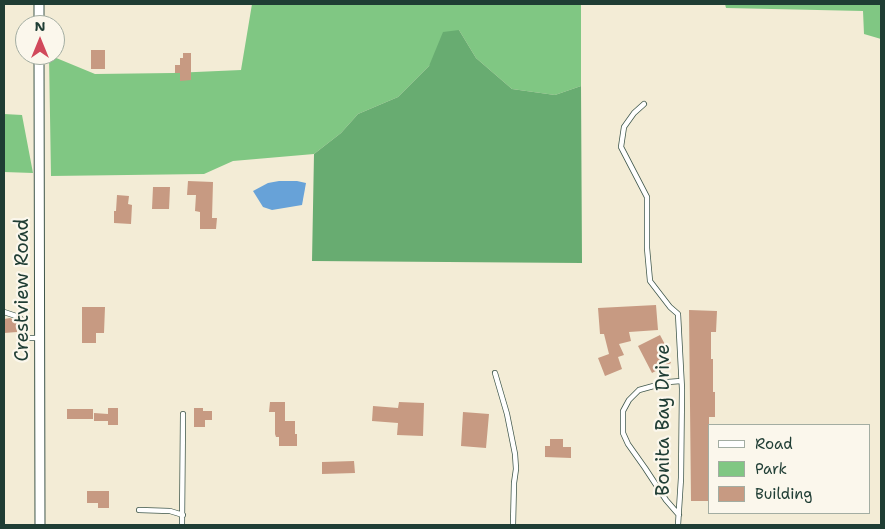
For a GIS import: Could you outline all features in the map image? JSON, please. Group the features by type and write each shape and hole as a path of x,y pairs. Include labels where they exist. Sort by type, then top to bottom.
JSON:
{"street":[{"name":"Crestview Road","path":"39,65 40,525"}],"lane":[{"name":"Bonita Bay Drive","path":"644,104 634,113 624,127 621,147 647,197 647,248 650,281 670,307 678,314 682,381 681,478 678,525"},
{"path":"4,312 21,319 21,338 40,338"},
{"path":"495,373 507,414 515,454 513,525"},
{"path":"679,515 666,500 628,444 623,433 623,412 629,400 639,390 668,382 682,381"},
{"path":"182,525 183,414"},
{"path":"139,510 170,511 182,515"}],"green space":[{"path":"252,4 581,4 581,86 555,95 512,89 476,58 459,30 429,66 398,97 358,114 341,133 314,154 233,161 204,174 51,176 49,65 65,65 65,62 95,74 241,70"},
{"path":"725,4 881,4 881,39 864,34 863,11 726,8"},
{"path":"459,30 476,58 512,89 555,95 581,86 582,263 312,261 314,154 341,133 358,114 398,97 429,66 443,32"},
{"path":"4,114 22,115 33,173 4,172"}],"water":[{"path":"279,181 306,183 302,205 272,210 263,207 253,191 268,183"}],"building":[{"path":"91,50 105,50 105,69 91,69"},
{"path":"183,53 191,53 191,80 180,81 180,73 175,73 175,65 180,65 180,58 183,58"},
{"path":"188,181 213,182 212,218 217,218 216,229 200,229 200,212 195,211 196,195 187,195"},
{"path":"153,187 170,187 169,209 152,209"},
{"path":"117,195 129,196 128,204 132,205 131,224 114,223"},
{"path":"656,305 658,330 629,332 631,341 619,344 624,355 618,357 622,369 605,376 598,358 609,354 604,334 600,334 598,308"},
{"path":"82,307 105,307 104,333 96,333 96,343 82,343"},
{"path":"689,310 717,311 716,332 711,332 715,417 709,417 708,424 708,501 691,501"},
{"path":"10,318 17,321 17,332 4,333 4,319"},
{"path":"660,335 669,352 666,353 671,363 652,373 638,346"},
{"path":"270,402 285,402 285,421 295,421 297,446 279,446 279,437 276,437 275,434 275,412 269,412"},
{"path":"399,402 424,403 423,436 397,435 398,423 372,421 373,406 398,408"},
{"path":"108,408 118,408 118,425 108,425 108,421 94,421 94,413 108,414"},
{"path":"194,408 212,411 212,420 205,420 205,427 194,427"},
{"path":"67,409 93,409 93,419 67,419"},
{"path":"463,412 489,414 486,448 461,446"},
{"path":"550,439 563,439 563,447 571,447 571,458 545,457 545,446 550,446"},
{"path":"354,461 355,473 322,474 322,462"},
{"path":"87,491 109,491 109,508 98,508 98,503 87,503"}]}
